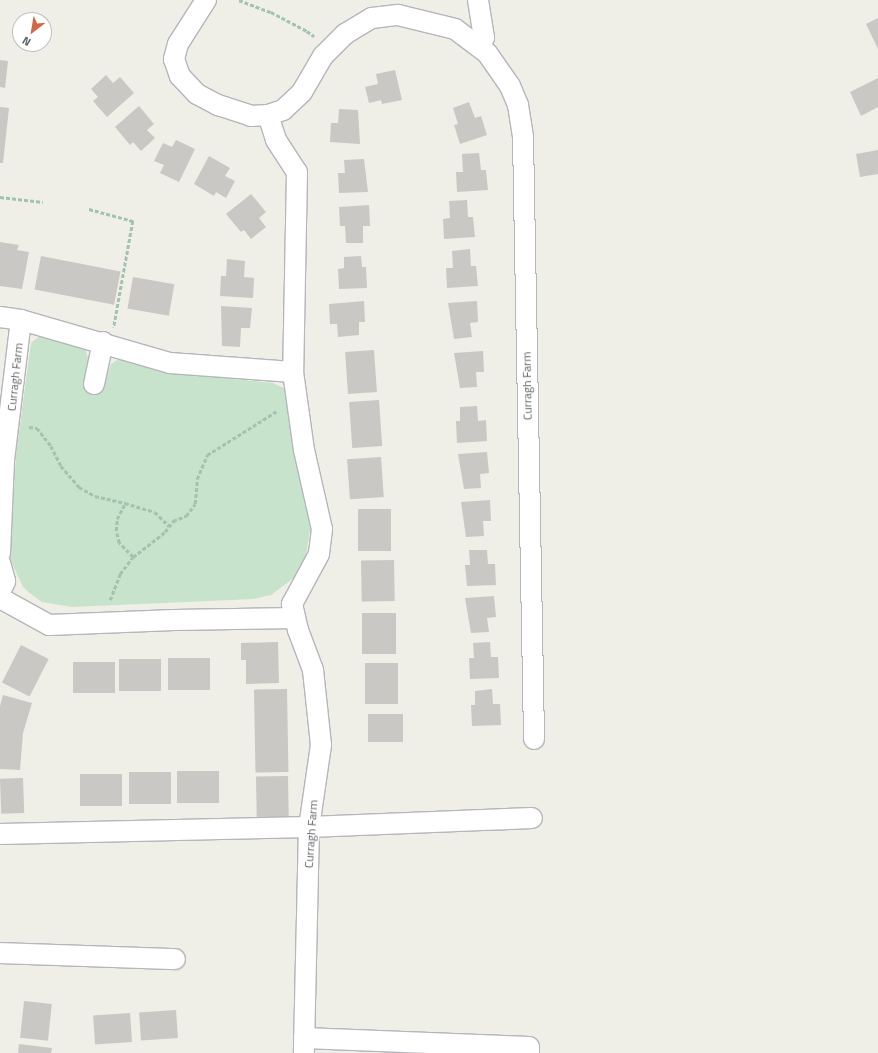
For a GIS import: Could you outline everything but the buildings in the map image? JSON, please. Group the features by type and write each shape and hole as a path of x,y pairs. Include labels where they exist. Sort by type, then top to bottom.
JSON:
{"street":[{"name":"Curragh Farm","path":"206,0 178,44 174,59 180,76 197,94 218,105 251,116 268,115 283,110 302,92 328,50 345,34 372,18 398,15 455,29 479,45 510,86 518,105 523,138 534,739"},
{"path":"478,0 484,38 479,45"},
{"name":"Curragh Farm","path":"268,115 276,140 296,172 293,372 304,450 322,529 318,554 292,604 295,618 313,670 321,745 309,826 304,1046"},
{"path":"0,317 21,320 170,363 293,372"},
{"name":"Curragh Farm","path":"0,553 4,460 10,424 21,320"},
{"path":"94,384 107,344"},
{"path":"0,563 5,581 0,593"},
{"path":"0,598 50,625 166,620 295,618"},
{"path":"0,834 309,826 532,818"},
{"path":"0,953 175,959"},
{"path":"304,1046 529,1047 529,1053"}],"path":[{"path":"239,0 272,12 307,30 328,50"},
{"path":"0,197 43,202"},
{"path":"89,209 133,221 107,344"},
{"path":"110,600 120,574 133,557 173,521 186,516 195,504 197,479 207,454 223,442 297,400"},
{"path":"10,424 37,428 51,446 62,466 79,487 95,496 155,512 169,526"},
{"path":"125,503 117,519 116,531 119,543 133,557"}],"green space":[{"path":"41,335 85,348 89,362 84,383 102,388 111,364 120,358 169,372 273,383 286,389 310,529 306,555 295,577 271,595 253,599 72,607 42,602 23,587 10,559 16,454 31,343"}]}
